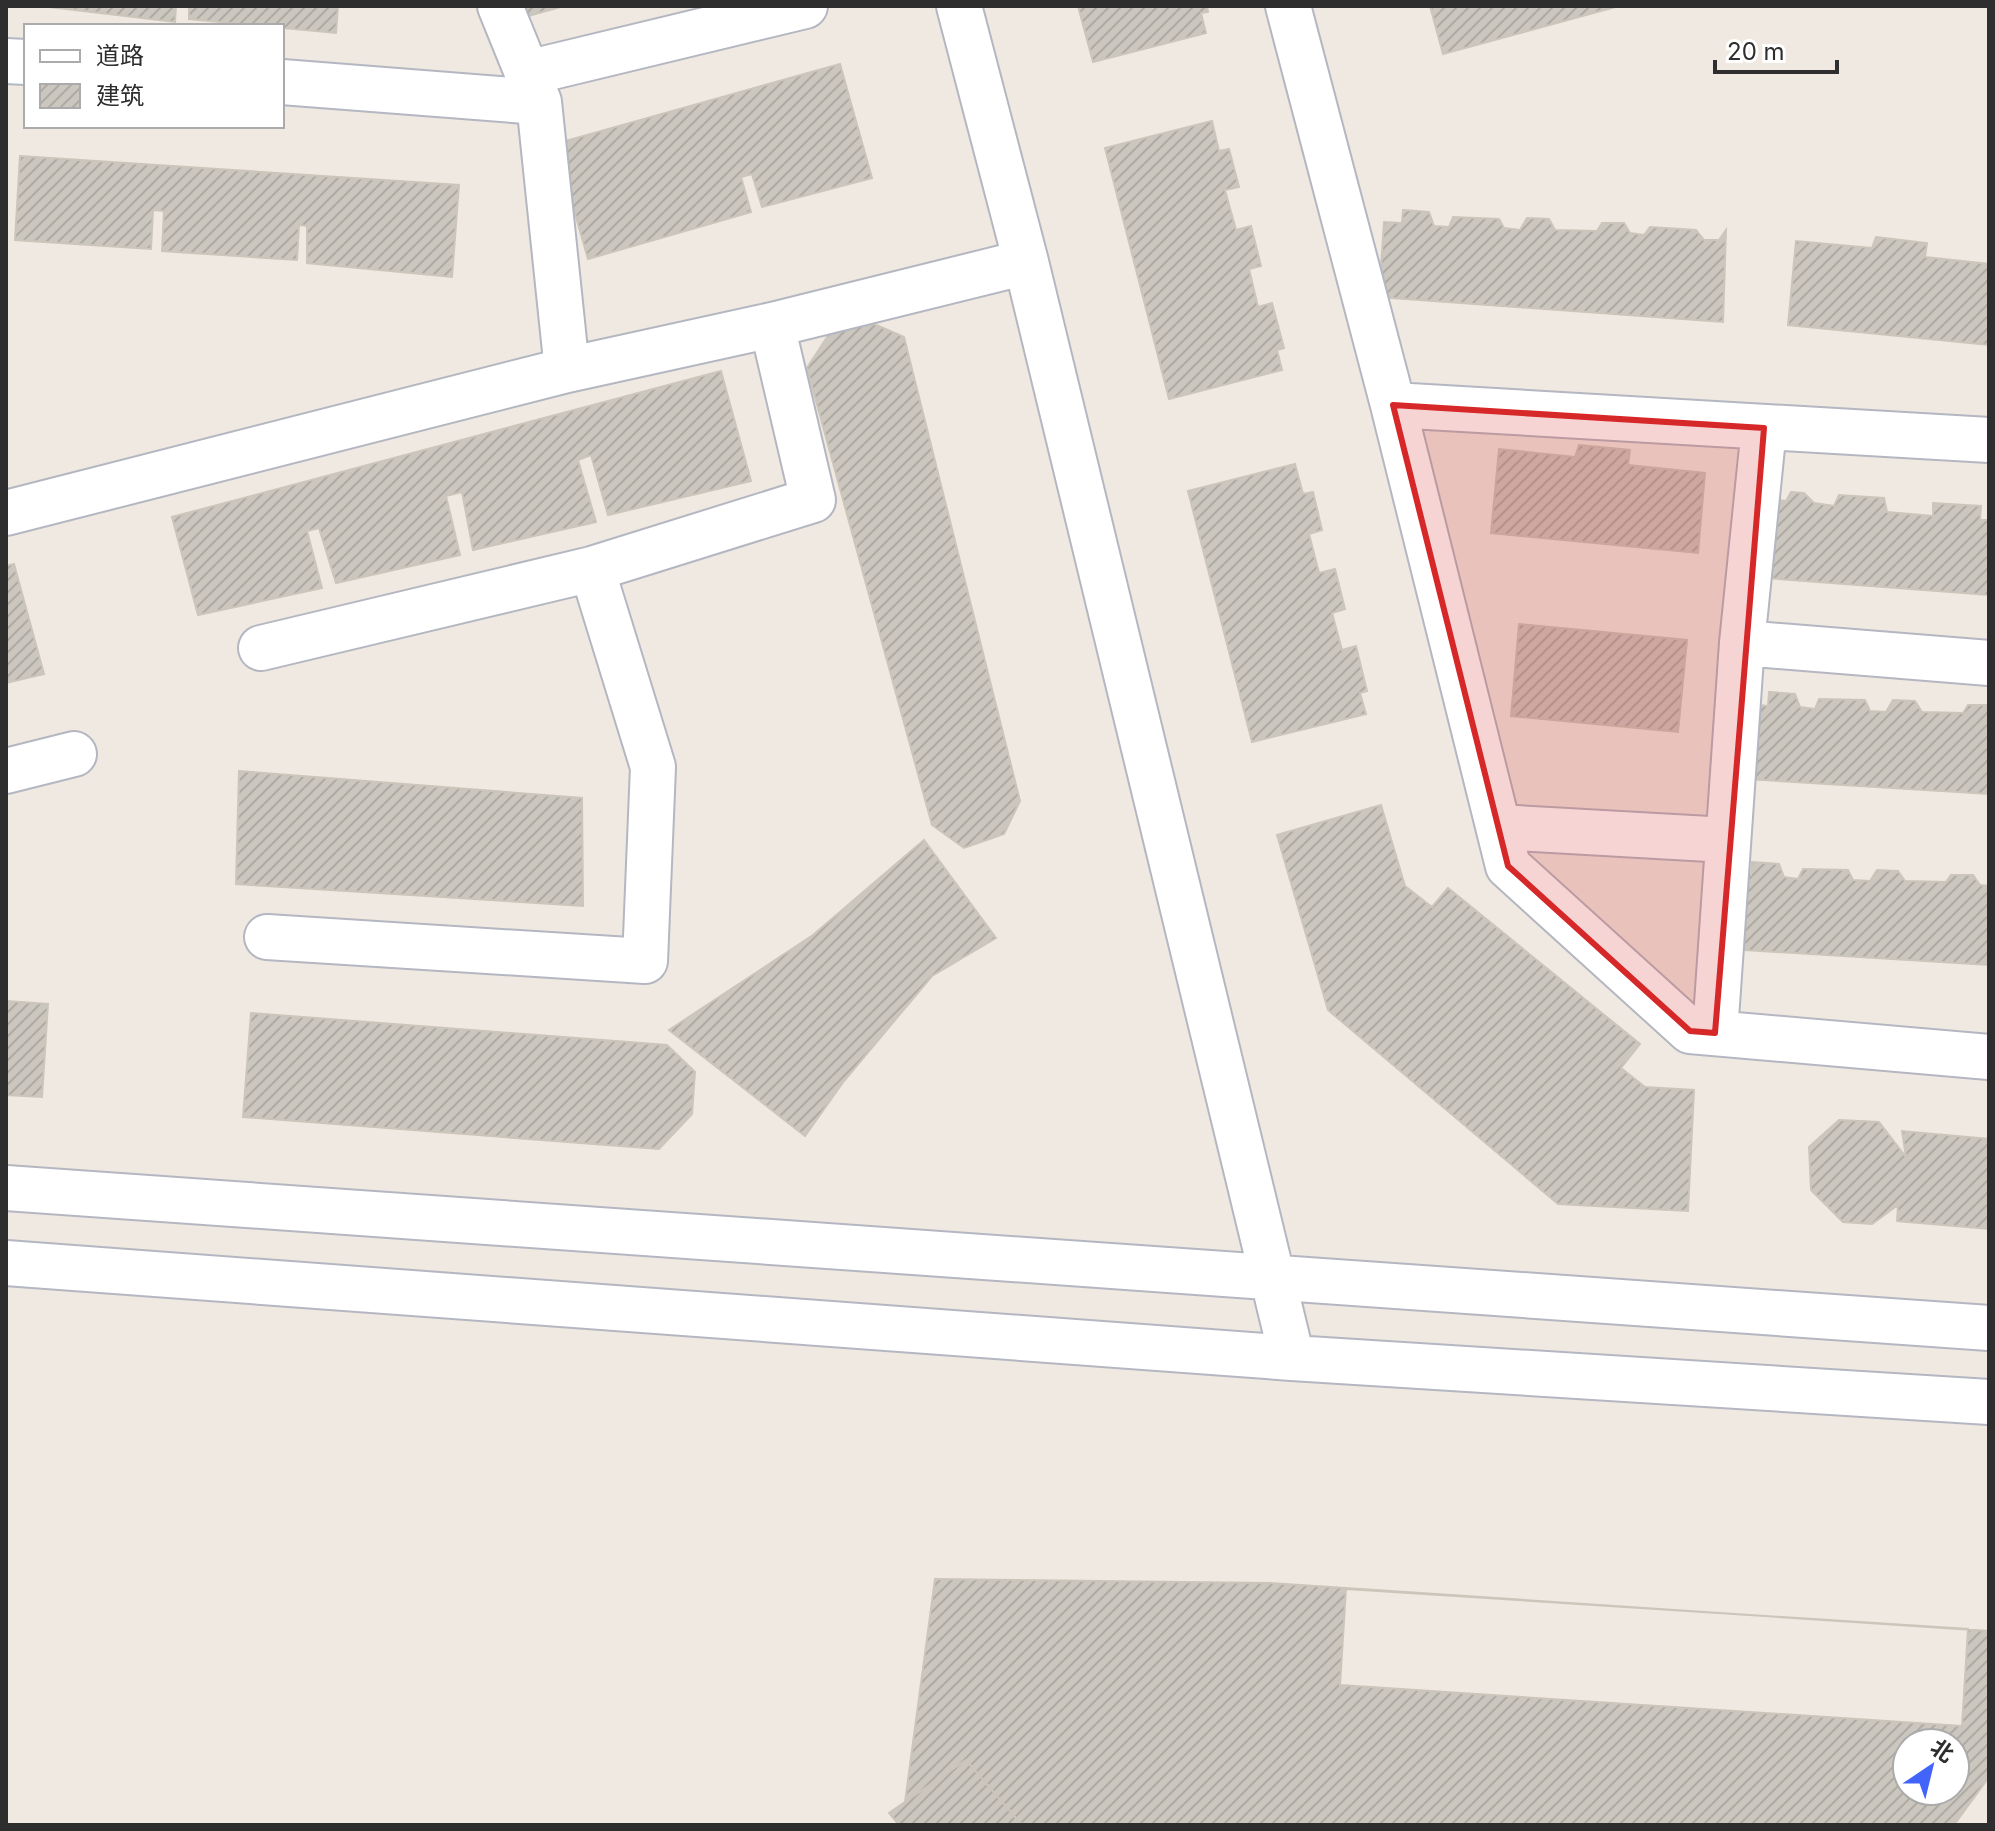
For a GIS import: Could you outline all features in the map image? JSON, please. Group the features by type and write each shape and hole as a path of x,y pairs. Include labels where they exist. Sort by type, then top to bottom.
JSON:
{"street":[{"path":"500,6 533,87 567,370"},
{"path":"284,82 533,87 805,6"},
{"path":"959,6 1026,262 1292,1358"},
{"path":"1288,6 1393,405 1508,866 1690,1031 1989,1057"},
{"path":"6,513 567,370 772,325 1026,262"},
{"path":"261,648 592,569 813,500 772,325"},
{"path":"1393,405 1989,440"},
{"path":"1715,1033 1742,643 1764,428"},
{"path":"267,937 645,961 653,767 592,569"},
{"path":"1742,643 1989,663"},
{"path":"6,771 74,754"},
{"path":"1499,827 1727,840"},
{"path":"6,1188 1989,1328"},
{"path":"6,1263 1292,1358 1989,1402"}],"highlighted area":[{"path":"1393,405 1764,428 1715,1033 1690,1031 1508,866"}],"building":[{"path":"176,6 175,22 50,7"},
{"path":"189,6 338,6 336,33 284,28 284,24 189,19"},
{"path":"510,6 564,6 514,20"},
{"path":"1078,6 1207,6 1208,12 1201,13 1206,33 1093,62"},
{"path":"1430,6 1619,6 1443,54"},
{"path":"840,64 872,178 762,207 752,174 741,177 751,212 588,259 555,144"},
{"path":"1212,121 1219,151 1229,149 1239,187 1225,190 1236,230 1251,226 1261,266 1249,269 1258,307 1272,303 1284,348 1277,350 1282,370 1169,399 1105,148"},
{"path":"20,156 459,185 452,277 307,263 307,226 299,225 297,260 162,251 164,211 153,210 151,249 15,240"},
{"path":"1403,210 1429,212 1434,226 1449,227 1453,217 1499,219 1504,228 1520,230 1527,218 1549,219 1555,230 1597,231 1602,223 1624,223 1630,233 1644,235 1650,227 1696,230 1704,240 1719,240 1726,230 1723,322 1379,297 1384,222 1402,223"},
{"path":"1876,237 1927,243 1925,257 1989,264 1989,345 1788,325 1796,241 1872,248"},
{"path":"867,321 904,337 1020,801 1004,834 964,848 932,825 807,368 829,334"},
{"path":"721,371 751,481 608,515 591,455 578,460 596,522 473,550 462,492 446,496 460,555 336,583 319,528 307,531 322,588 198,615 172,517"},
{"path":"1579,445 1630,450 1628,465 1705,473 1698,553 1491,533 1499,449 1575,457"},
{"path":"1295,464 1303,494 1313,492 1322,530 1309,534 1319,573 1335,569 1345,609 1332,613 1342,650 1356,646 1367,691 1360,693 1366,714 1252,742 1188,491"},
{"path":"1791,492 1804,493 1814,503 1834,506 1839,495 1884,498 1887,512 1933,516 1933,503 1981,506 1980,520 1989,520 1989,595 1753,577 1759,498 1786,501"},
{"path":"14,564 44,674 6,683 6,566"},
{"path":"1519,624 1687,640 1678,732 1511,716"},
{"path":"1769,692 1795,694 1800,707 1815,709 1819,699 1865,700 1870,711 1886,712 1893,700 1915,701 1922,712 1963,713 1968,705 1989,705 1989,794 1746,779 1750,704 1768,706"},
{"path":"239,771 582,798 583,906 236,884"},
{"path":"1381,805 1405,886 1432,907 1448,888 1640,1044 1621,1068 1645,1087 1694,1090 1688,1211 1558,1204 1328,1010 1277,835"},
{"path":"924,840 996,938 932,976 844,1081 805,1136 669,1030 813,935"},
{"path":"1752,862 1779,864 1784,877 1798,879 1803,869 1848,870 1853,880 1870,881 1877,870 1898,871 1905,881 1946,882 1951,875 1973,875 1980,885 1989,886 1989,965 1729,949 1733,874 1751,875"},
{"path":"6,1001 48,1004 42,1097 6,1095"},
{"path":"251,1013 667,1045 695,1072 692,1114 659,1149 243,1117"},
{"path":"1839,1120 1879,1122 1906,1157 1902,1131 1989,1139 1989,1229 1897,1221 1898,1205 1872,1224 1843,1222 1811,1190 1809,1147"},
{"path":"935,1579 1270,1583 1989,1631 1989,1825 1022,1825 966,1760 905,1802"},
{"path":"1346,1589 1968,1629 1962,1726 1340,1685"},
{"path":"966,1760 1022,1825 899,1825 889,1813"},
{"path":"1989,1777 1989,1825 1954,1825 1967,1807 1971,1807 1971,1802"}]}
